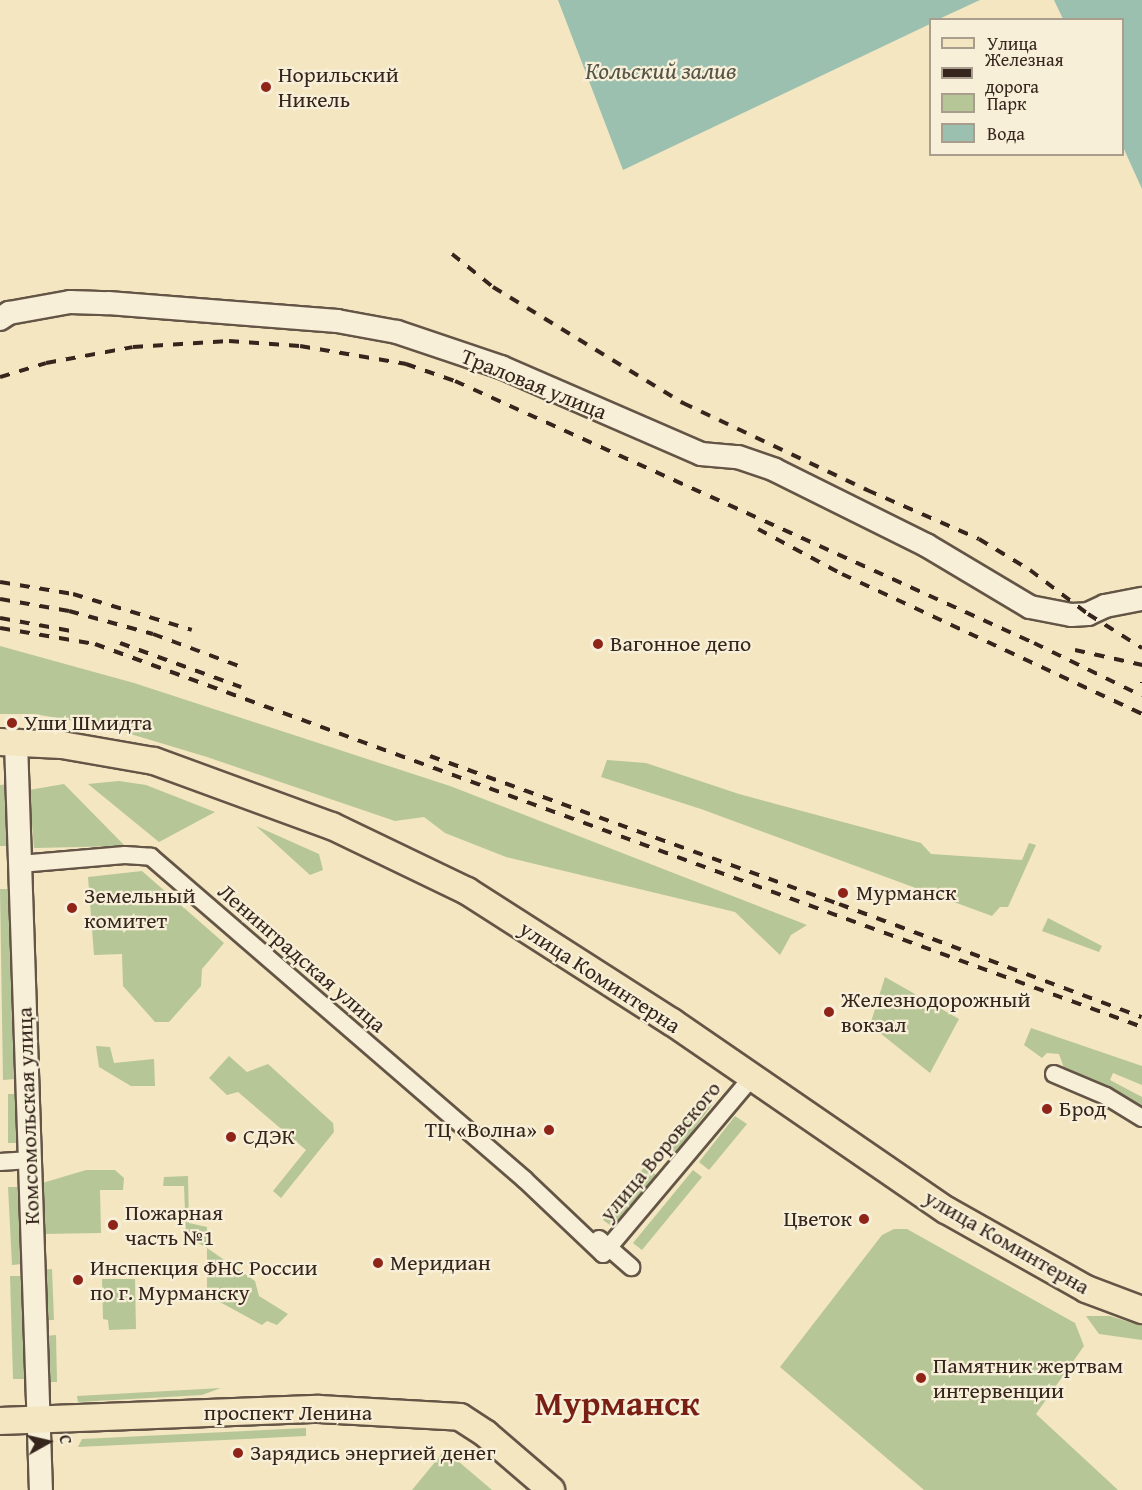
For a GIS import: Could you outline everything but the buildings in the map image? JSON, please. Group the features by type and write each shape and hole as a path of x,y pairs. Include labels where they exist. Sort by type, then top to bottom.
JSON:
{"main road":[{"name":"улица Коминтерна","path":"8,742 62,745 154,761 290,809 359,838 467,891 752,1077 970,1225 1086,1289 1142,1310"},
{"name":"проспект Ленина","path":"0,1421 319,1409 460,1418 486,1434 550,1490"}],"street":[{"name":"Траловая улица","path":"0,319 9,313 70,302 108,303 326,320 397,332 501,367 701,454 738,457 775,470 926,545 1030,607 1071,615 1088,614 1105,606 1142,599"},
{"name":"Комсомольская улица","path":"8,742 20,864 41,1490"},
{"name":"Ленинградская улица","path":"20,864 125,855 151,857 605,1250 631,1267"},
{"path":"1054,1074 1106,1096 1142,1118"},
{"name":"улица Воровского","path":"605,1250 752,1077"},
{"path":"0,1162 30,1160"}],"green space":[{"path":"0,646 134,683 450,786 807,925 791,935 780,955 735,912 506,857 445,833 424,817 395,821 207,757 104,726 34,714 0,714"},
{"path":"607,760 646,763 739,794 921,843 931,854 1022,860 1029,843 1036,845 1008,907 1000,907 992,916 701,809 601,777"},
{"path":"119,781 146,785 215,812 159,842 88,784"},
{"path":"9,784 13,846 0,846 0,785"},
{"path":"64,784 125,846 34,848 29,790"},
{"path":"256,826 319,854 323,870 310,875"},
{"path":"142,871 224,943 202,969 201,986 169,1022 155,1022 123,986 122,954 94,955 88,877"},
{"path":"0,889 9,889 16,1079 3,1080"},
{"path":"1048,918 1102,946 1099,952 1042,931"},
{"path":"885,977 959,1019 930,1073 870,1025"},
{"path":"1031,1028 1142,1066 1142,1085 1113,1073 1110,1080 1142,1097 1142,1107 1064,1068 1059,1054 1047,1053 1042,1058 1024,1045"},
{"path":"96,1046 110,1047 114,1063 154,1059 155,1086 131,1086 99,1067"},
{"path":"229,1056 247,1072 268,1064 333,1123 334,1132 281,1198 273,1191 306,1150 238,1092 227,1095 209,1078"},
{"path":"8,1094 18,1094 18,1143 8,1143"},
{"path":"703,1098 712,1105 674,1156 664,1148"},
{"path":"735,1116 747,1124 709,1170 699,1162"},
{"path":"645,1166 656,1175 614,1228 603,1220"},
{"path":"86,1170 115,1170 124,1178 123,1190 100,1190 101,1233 40,1234 39,1184"},
{"path":"693,1170 702,1177 642,1250 633,1243"},
{"path":"188,1176 189,1223 207,1227 207,1248 186,1236 184,1186 163,1186 164,1177"},
{"path":"8,1187 18,1187 22,1264 12,1265"},
{"path":"894,1229 907,1229 1075,1323 1084,1346 1036,1414 1118,1490 924,1490 780,1367 882,1235"},
{"path":"207,1248 255,1281 259,1296 288,1314 277,1325 267,1321 262,1325 207,1295"},
{"path":"52,1269 54,1320 43,1320 41,1270"},
{"path":"10,1276 21,1276 25,1379 13,1379"},
{"path":"102,1279 135,1279 136,1329 109,1330 108,1320 103,1319"},
{"path":"1086,1316 1110,1316 1142,1326 1142,1340 1099,1334"},
{"path":"56,1335 57,1382 47,1382 45,1336"},
{"path":"221,1388 202,1395 78,1402 77,1396"},
{"path":"306,1428 306,1436 78,1447 82,1439"},
{"path":"445,1450 492,1490 412,1490"}],"water":[{"name":"Кольский залив","path":"558,0 980,0 941,18 929,18 929,24 623,170"},
{"path":"1054,0 1142,0 1142,189 1124,149 1124,18 1063,18"}],"railway":[{"path":"452,254 493,287 683,403 867,490 979,539 1030,570 1088,614 1142,648"},
{"path":"0,377 46,363 133,347 229,341 300,346 406,364 455,381 1034,643 1142,696"},
{"path":"758,529 842,574 1142,714"},
{"path":"0,582 73,594 192,630"},
{"path":"0,599 69,611 153,634 244,668"},
{"path":"0,618 77,632"},
{"path":"0,628 95,644 1142,1027"},
{"path":"120,643 241,687"},
{"path":"1075,650 1142,665"},
{"path":"430,756 839,904 1142,1017"}],"place":[{"name":"Норильский Никель","path":"266,87"},
{"name":"Вагонное депо","path":"598,644"},
{"name":"Уши Шмидта","path":"12,723"},
{"name":"Мурманск","path":"843,893"},
{"name":"Земельный комитет","path":"72,908"},
{"name":"Железнодорожный вокзал","path":"829,1012"},
{"name":"Брод","path":"1047,1109"},
{"name":"ТЦ «Волна»","path":"549,1130"},
{"name":"СДЭК","path":"231,1137"},
{"name":"Цветок","path":"864,1219"},
{"name":"Пожарная часть №1","path":"113,1225"},
{"name":"Меридиан","path":"378,1263"},
{"name":"Инспекция ФНС России по г. Мурманску","path":"78,1280"},
{"name":"Памятник жертвам интервенции","path":"921,1378"},
{"name":"Зарядись энергией денег","path":"238,1453"}],"district":[{"name":"Мурманск","path":"617,1403"}]}
